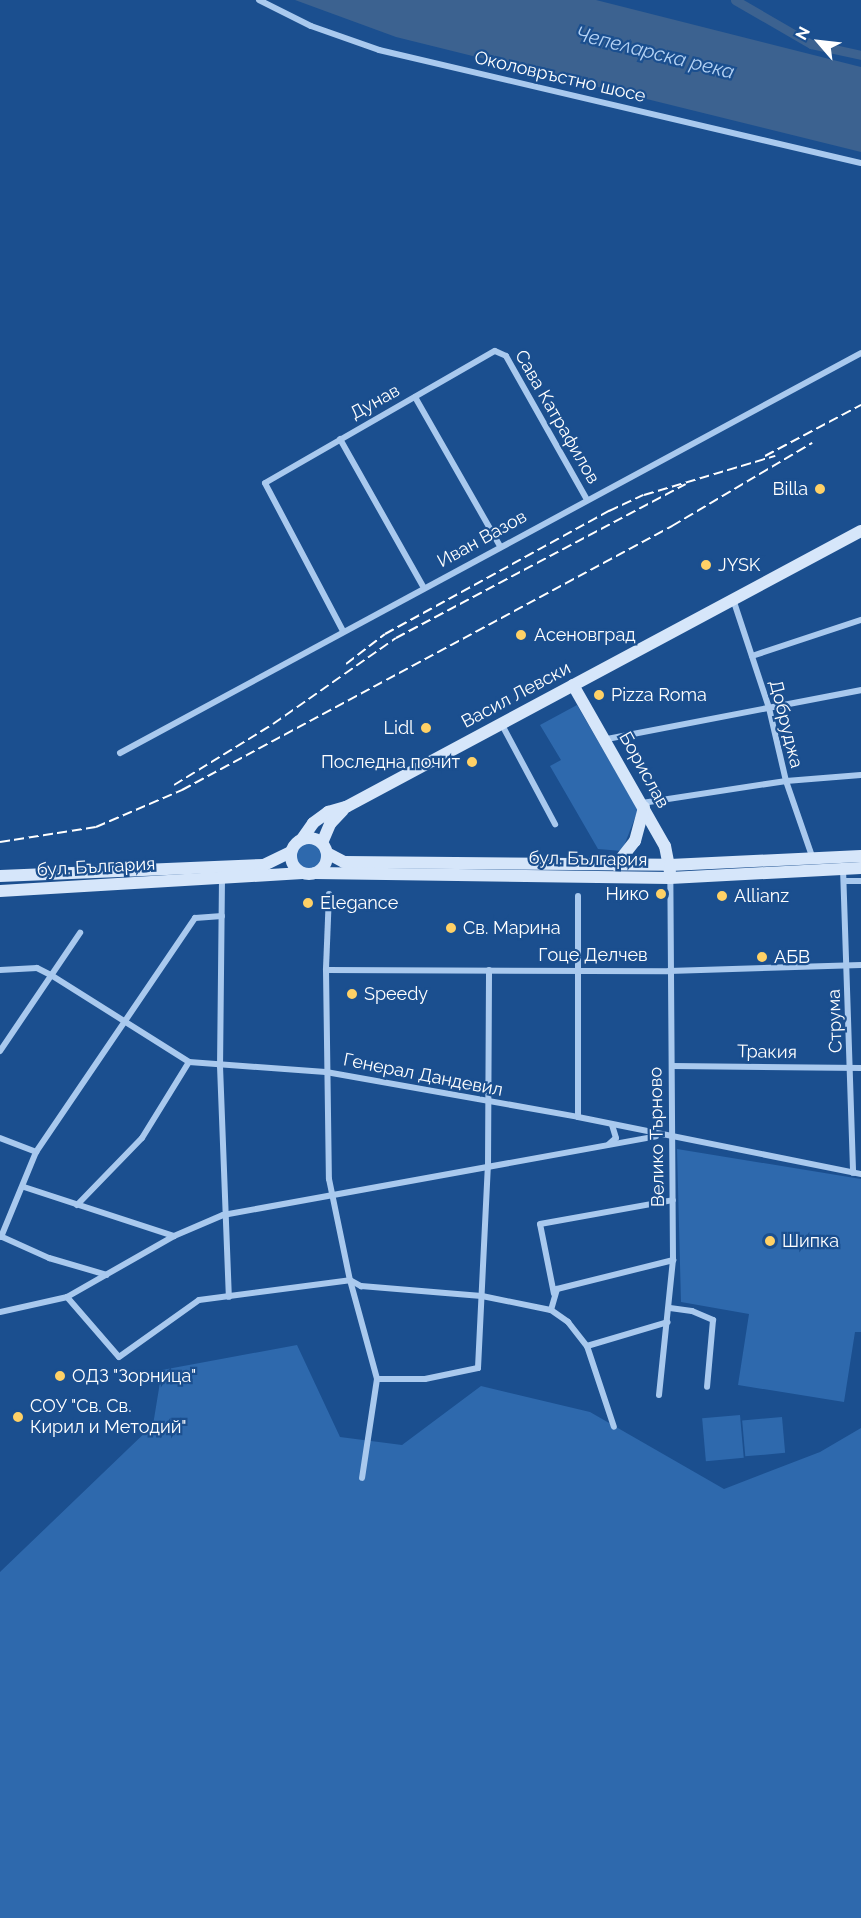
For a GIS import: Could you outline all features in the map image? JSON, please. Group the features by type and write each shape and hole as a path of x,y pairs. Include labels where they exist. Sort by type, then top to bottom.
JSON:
{"main road":[{"name":"Васил Левски","path":"302,839 319,818 346,807 861,531"},
{"name":"Борислав","path":"573,685 607,740 665,846 670,872"},
{"path":"616,865 636,841 643,805"},
{"name":"Васил Левски","path":"324,848 330,824 346,807"},
{"path":"312,838 324,848 324,866 315,873 302,873 292,864 291,852 302,839 312,838"},
{"name":"бул. България","path":"324,848 344,862 616,865 670,872 812,856 861,856"},
{"name":"бул. България","path":"0,876 264,865 291,852"},
{"name":"бул. България","path":"315,873 670,872 843,875 861,868"},
{"name":"бул. България","path":"0,891 302,873"}],"street":[{"name":"Околовръстно шосе","path":"259,0 311,26 378,50 861,163"},
{"name":"Дунав","path":"343,631 266,483 340,439 501,351"},
{"name":"Сава Катрафилов","path":"501,351 586,498"},
{"name":"Иван Вазов","path":"120,753 586,498 861,353"},
{"path":"415,397 500,546"},
{"path":"340,439 424,588"},
{"name":"Добруджа","path":"733,599 769,708 786,781 812,856"},
{"path":"752,656 861,620"},
{"path":"607,740 861,690"},
{"path":"501,723 555,824"},
{"path":"643,805 786,781 861,775"},
{"name":"Велико Търново","path":"659,1395 670,1308 673,1260 670,872"},
{"path":"843,875 861,881"},
{"name":"Струма","path":"843,875 848,966 853,1173"},
{"path":"222,878 220,1066 223,1215 229,1297"},
{"path":"329,894 326,970 326,1143 332,1195 350,1280 377,1379 362,1478"},
{"path":"578,896 578,1117"},
{"path":"107,1275 49,1258 0,1237 24,1187 36,1152 126,1024 195,918 222,916"},
{"path":"0,1051 81,933"},
{"name":"Гоце Делчев","path":"326,970 669,971 861,965"},
{"name":"Генерал Дандевил","path":"0,970 37,968 189,1062 326,1072 486,1103 578,1117 672,1138 861,1174"},
{"path":"377,1379 425,1378 478,1368 488,1167 486,1103 489,970"},
{"path":"77,1205 142,1138 189,1062"},
{"name":"Тракия","path":"672,1066 861,1068"},
{"path":"609,1144 616,1138 612,1125"},
{"path":"0,1312 67,1297 174,1236 223,1215 659,1135"},
{"path":"0,1138 36,1152"},
{"path":"24,1187 174,1236"},
{"path":"551,1310 554,1294 540,1224 673,1200"},
{"path":"554,1294 567,1285 673,1260"},
{"path":"67,1297 119,1357 200,1300 350,1280 361,1286 482,1296 551,1310 568,1322 587,1346 614,1427"},
{"path":"670,1308 692,1311 713,1320 706,1387"},
{"path":"587,1346 668,1322"}],"shaded area":[{"path":"577,705 638,810 622,851 598,849 550,766 561,760 540,725"},
{"path":"309,843 318,847 322,856 318,865 309,869 300,865 296,856 300,847"},
{"name":"Шипка","path":"677,1149 861,1179 861,1332 855,1332 844,1402 738,1385 749,1314 681,1302"},
{"path":"297,1345 340,1437 402,1445 481,1386 590,1412 724,1489 820,1452 861,1428 861,1918 0,1918 0,1572 153,1425 162,1370"},
{"path":"740,1415 744,1458 706,1461 702,1418"},
{"path":"782,1417 785,1453 745,1456 742,1420"}],"water":[{"name":"Чепеларска река","path":"295,0 596,0 861,67 861,152 396,37"}],"waterway":[{"path":"735,0 811,44 861,55"}],"railway":[{"path":"765,456 861,405"},
{"path":"0,842 96,827 182,790 672,526 812,443"},
{"path":"346,664 385,634 609,511 644,495 775,456"},
{"path":"174,785 273,724 396,638 686,484"}],"place":[{"name":"Billa","path":"820,489"},
{"name":"JYSK","path":"706,565"},
{"name":"Асеновград","path":"521,635"},
{"name":"Pizza Roma","path":"599,695"},
{"name":"Lidl","path":"426,728"},
{"name":"Последна почит","path":"472,762"},
{"name":"Нико","path":"661,894"},
{"name":"Allianz","path":"722,896"},
{"name":"Elegance","path":"308,903"},
{"name":"Св. Марина","path":"451,928"},
{"name":"АБВ","path":"762,957"},
{"name":"Speedy","path":"352,994"},
{"name":"Шипка","path":"770,1241"},
{"name":"ОДЗ \"Зорница\"","path":"60,1376"},
{"name":"СОУ \"Св. Св. Кирил и Методий\"","path":"18,1417"}]}
